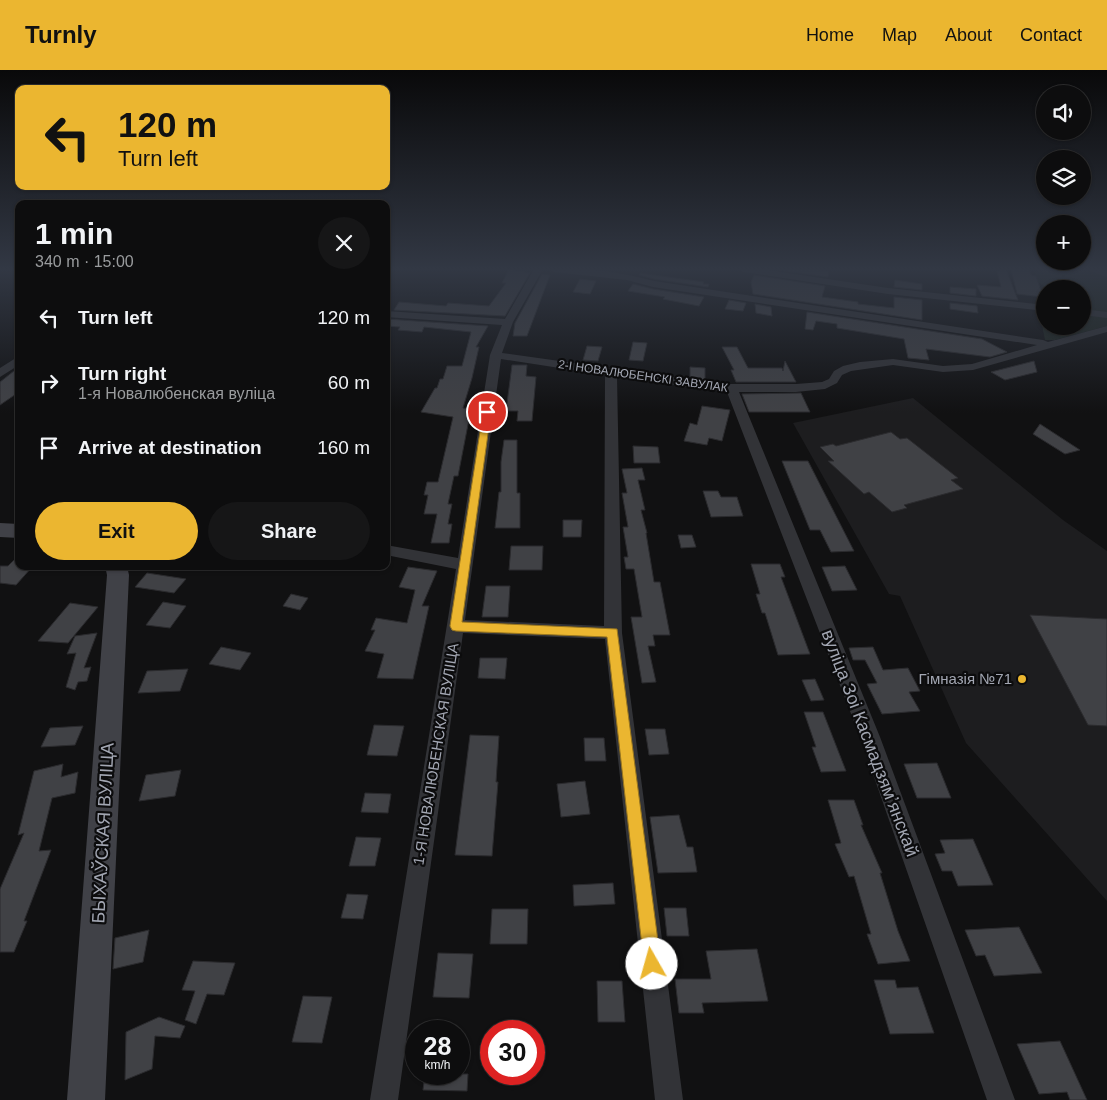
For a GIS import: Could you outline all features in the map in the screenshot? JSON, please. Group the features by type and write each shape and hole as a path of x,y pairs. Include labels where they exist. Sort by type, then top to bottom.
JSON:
{"main road":[{"path":"0,530 15,531"},
{"name":"БЫХАЎСКАЯ ВУЛІЦА","path":"86,1100 118,576 117,570"}],"street":[{"path":"433,317 508,322"},
{"name":"1-Я НОВАЛЮБЕНСКАЯ ВУЛІЦА","path":"384,1100 496,355 511,317"},
{"path":"871,317 1049,344"},
{"name":"2-І НОВАЛЮБЕНСКІ ЗАВУЛАК","path":"496,355 676,382 732,388 811,388 833,381 838,374 847,368 893,362 943,369 961,369 1107,329"},
{"path":"0,361 15,361"},
{"path":"0,374 15,363"},
{"path":"612,372 613,632 669,1100"},
{"name":"вуліца Зоі Касмадзямʼянскай","path":"732,388 870,737 1001,1100"},
{"path":"390,551 464,565"},
{"path":"456,626 613,632"}],"shaded area":[{"path":"1091,317 1107,317 1107,326 1091,330"},
{"path":"1044,335 1074,335 1055,340 1045,340"},
{"name":"Гімназія №71","path":"913,398 1063,520 1107,551 1107,901 966,743 900,596 889,594 793,423"}],"building":[{"path":"518,317 534,317 527,336 513,336 515,323"},
{"path":"806,317 840,317 982,339 1007,352 990,357 926,349 929,360 908,358 904,339 837,328 837,324 816,321 813,330 805,329"},
{"path":"903,317 922,317 922,320"},
{"path":"390,319 488,326 476,347 479,347 463,408 471,409 458,476 454,476 448,504 452,504 448,524 452,524 449,543 431,543 437,514 424,514 428,495 424,495 427,482 438,482 453,417 421,412 435,388 437,388 440,379 443,379 447,366 462,366 471,332 424,327 422,332 398,330 400,327 390,326"},
{"path":"633,342 647,343 643,361 629,360"},
{"path":"587,346 602,347 598,361 583,360"},
{"path":"722,347 737,347 748,368 782,368 783,371 785,361 796,382 736,382 731,370 734,370"},
{"path":"1034,361 1037,372 1005,380 991,372"},
{"path":"512,365 527,365 526,376 536,377 532,421 517,421 518,411 506,411"},
{"path":"690,367 705,368 705,380 690,377"},
{"path":"15,370 15,395 0,405 0,382"},
{"path":"801,393 810,412 749,412 742,394"},
{"path":"702,406 730,410 722,441 709,438 707,445 684,441 690,423 697,425"},
{"path":"1040,424 1080,450 1065,454 1033,434"},
{"path":"891,432 900,439 907,438 958,478 951,480 963,489 904,505 907,508 892,512 869,492 864,494 828,461 834,461 820,447 833,444 836,446"},
{"path":"504,440 517,440 517,493 520,493 520,528 495,528 499,492 501,492 501,462"},
{"path":"633,446 658,447 660,463 634,463"},
{"path":"782,461 808,461 854,551 831,552 820,530 810,530"},
{"path":"642,468 645,480 638,480 645,510 641,510 647,533 654,582 660,582 670,635 653,635 655,646 648,646 656,682 642,683 631,617 642,617 634,569 626,569 624,557 628,557 623,527 628,527 622,493 627,493 622,469"},
{"path":"703,491 718,491 721,497 737,497 743,516 711,517"},
{"path":"563,520 582,520 581,537 563,537"},
{"path":"678,535 692,535 696,547 681,548"},
{"path":"511,546 543,546 542,570 509,570"},
{"path":"15,559 15,570 29,570 16,585 0,583 0,566 8,566"},
{"path":"751,564 780,564 785,577 781,577 810,654 778,655 765,613 762,613 756,594 760,594"},
{"path":"845,566 857,590 832,591 822,567"},
{"path":"408,567 437,571 422,606 429,606 413,679 377,678 384,654 365,651 375,630 371,630 376,618 407,623 415,590 399,587"},
{"path":"147,573 186,579 174,593 135,587"},
{"path":"486,586 510,586 508,617 482,617"},
{"path":"291,594 308,598 300,610 283,606"},
{"path":"163,602 186,606 170,628 146,625"},
{"path":"70,603 98,607 68,643 38,641"},
{"path":"1030,615 1107,619 1107,726 1088,725"},
{"path":"97,633 84,668 91,667 87,681 78,682 75,690 66,687 76,653 67,654 75,636"},
{"path":"221,647 251,653 240,670 209,664"},
{"path":"873,647 883,670 908,668 920,691 909,692 920,711 882,714 867,684 877,683 865,660 853,660 849,648"},
{"path":"480,658 507,658 505,679 478,678"},
{"path":"188,669 180,691 138,693 147,671"},
{"path":"815,679 824,700 811,701 802,680"},
{"path":"804,712 823,712 846,771 821,772 812,747 816,747"},
{"path":"374,725 404,726 397,756 367,755"},
{"path":"83,726 75,745 41,747 50,728"},
{"path":"645,729 665,729 669,754 649,755"},
{"path":"470,735 499,736 496,782 498,782 492,856 455,855"},
{"path":"584,738 604,738 606,761 585,761"},
{"path":"937,763 951,798 917,798 904,764"},
{"path":"63,764 61,777 78,772 75,793 52,798 39,851 51,850 24,921 27,921 14,952 0,952 0,889 24,833 18,835 34,771"},
{"path":"181,770 175,796 139,801 146,775"},
{"path":"585,781 590,814 561,817 557,784"},
{"path":"365,793 391,794 388,813 361,812"},
{"path":"828,800 854,800 863,825 861,825 882,873 880,873 898,931 910,961 878,964 867,934 871,934 854,876 849,877 835,844 841,843"},
{"path":"679,815 687,847 693,847 697,872 658,873 650,817"},
{"path":"356,837 381,838 375,866 349,866"},
{"path":"973,839 993,885 958,886 952,871 942,871 935,854 945,853 940,840"},
{"path":"613,883 615,904 574,906 573,885"},
{"path":"347,894 368,895 363,919 341,918"},
{"path":"664,908 686,908 689,936 667,936"},
{"path":"492,909 528,909 527,944 490,944"},
{"path":"1019,927 1042,973 994,976 985,955 976,956 965,930"},
{"path":"149,930 143,962 113,969 115,938"},
{"path":"757,949 768,1001 702,1003 704,1013 679,1013 675,979 711,979 706,951"},
{"path":"438,953 473,954 469,998 433,997"},
{"path":"193,961 235,963 224,995 207,994 196,1024 185,1020 195,991 182,990"},
{"path":"874,980 895,980 897,988 918,987 934,1033 890,1034"},
{"path":"597,981 622,981 625,1022 598,1022"},
{"path":"303,996 332,997 322,1043 292,1042"},
{"path":"159,1017 185,1026 180,1038 155,1036 152,1069 125,1080 126,1032"},
{"path":"1060,1041 1087,1100 1070,1100 1067,1092 1039,1094 1017,1044"},
{"path":"424,1085 467,1085 467,1091 423,1090"}],"place":[{"name":"Гімназія №71","path":"1022,679"}],"route":[{"path":"487,412 456,626 613,632 652,964"}]}
